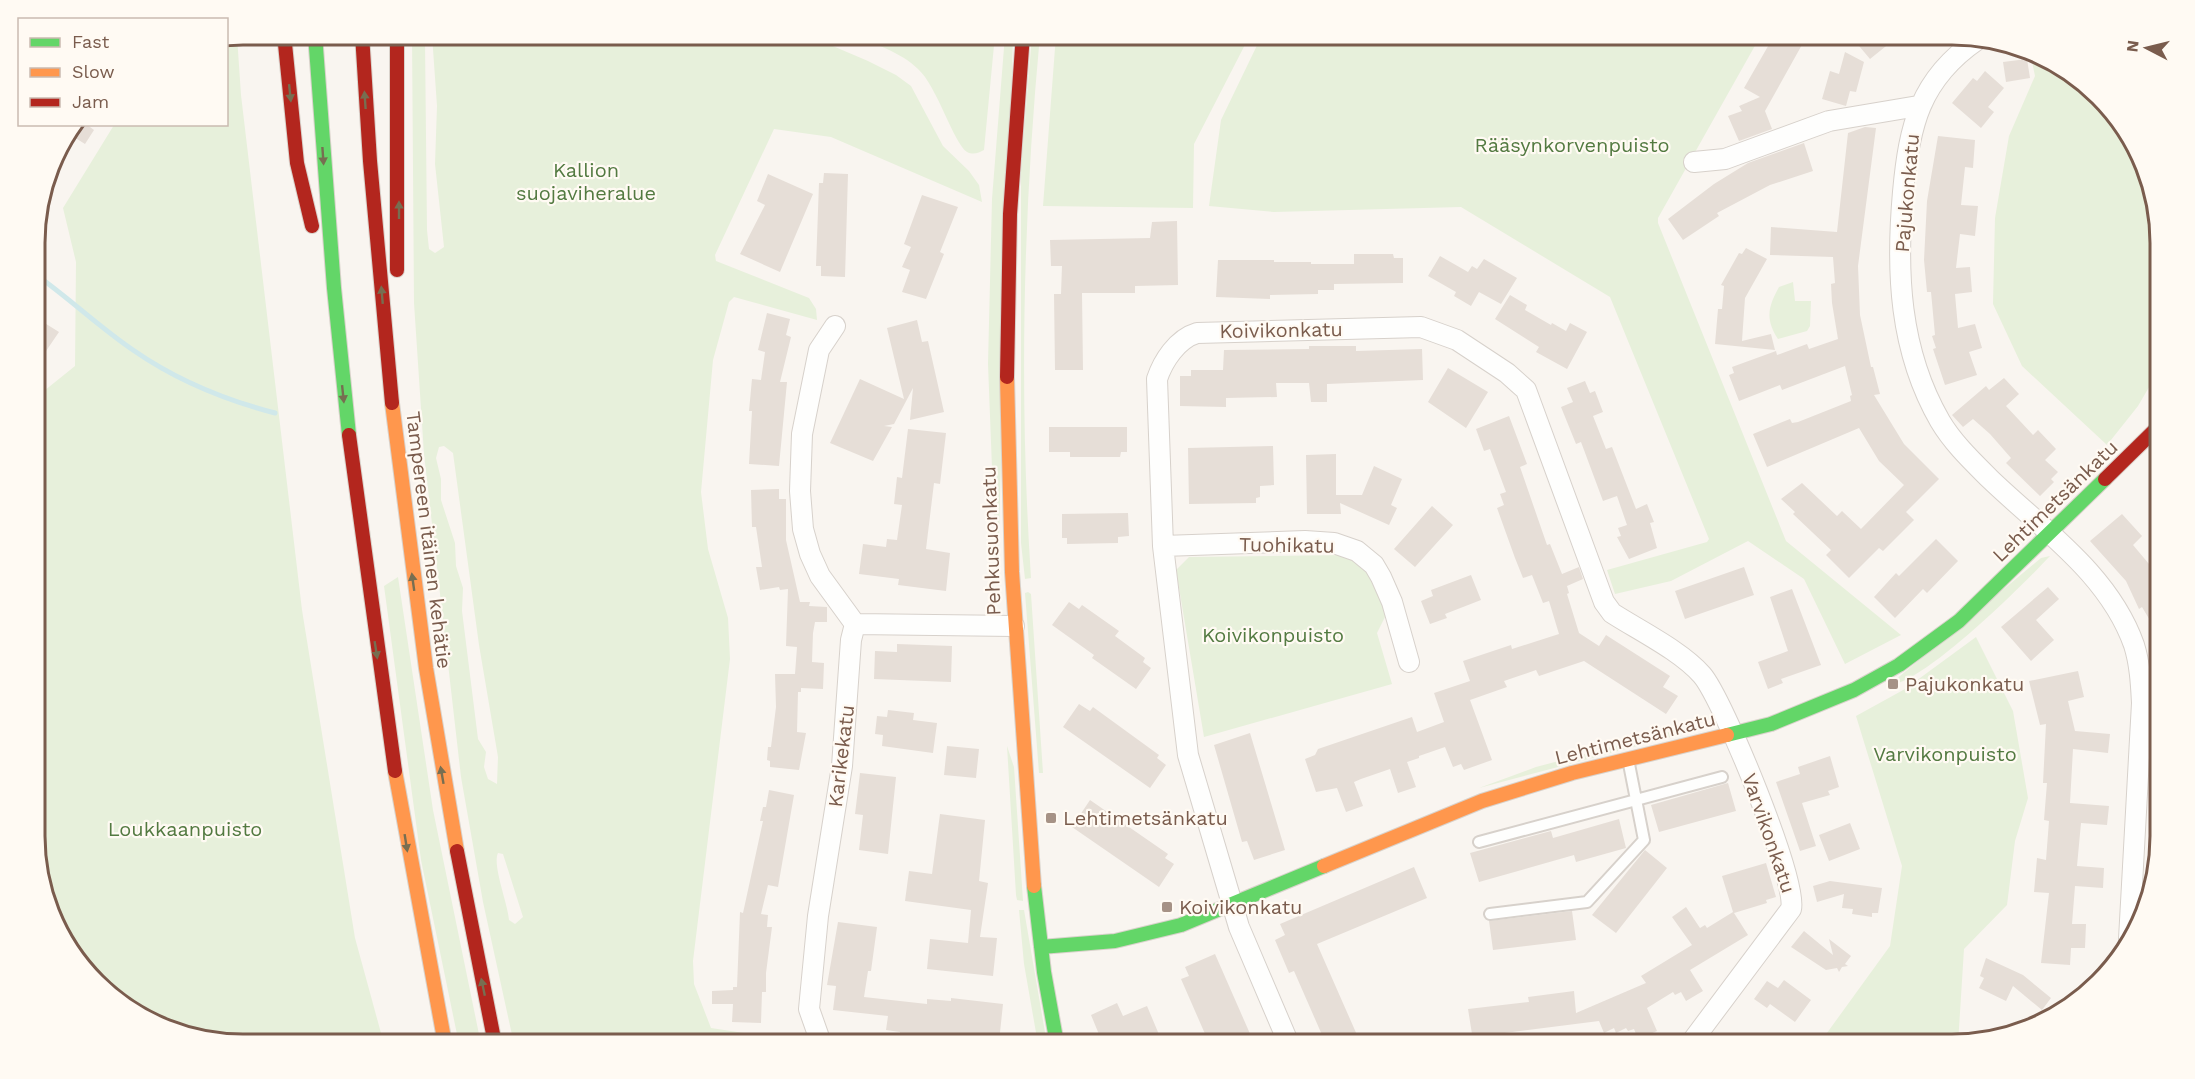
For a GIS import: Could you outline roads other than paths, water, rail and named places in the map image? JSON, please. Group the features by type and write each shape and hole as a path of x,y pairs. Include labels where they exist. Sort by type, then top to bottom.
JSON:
{"main road":[{"path":"285,45 297,164 337,336"},
{"path":"316,45 337,336 363,568 414,894 443,1034"},
{"name":"Tampereen itäinen kehätie","path":"363,45 392,394 411,570 461,885 493,1034"},
{"path":"392,394 399,216 396,45"},
{"name":"Pehkusuonkatu","path":"1022,45 1013,147 1006,397 1014,626 1041,947 1055,1034"},
{"name":"Lehtimetsänkatu","path":"1041,947 1134,938 1181,925 1482,801 1572,772 1732,734 1808,711 1899,665 1959,621 2150,435"}],"street":[{"name":"Pajukonkatu","path":"1969,46 1935,79 1918,106 1909,145 1900,238 1901,296 1906,333 1912,356 1928,396 1949,434 1987,476 2065,547 2109,597 2127,629 2139,667 2142,703 2130,924"},
{"path":"1694,162 1725,159 1828,121 1918,106"},
{"path":"835,326 819,350 802,434 800,491 803,529 810,554 820,576 855,624 1014,626"},
{"name":"Koivikonkatu","path":"1285,1034 1232,904 1188,755 1163,546 1157,380 1166,359 1185,339 1205,332 1429,328 1457,340 1522,384 1543,432 1604,602 1612,613 1707,680 1732,734"},
{"name":"Tuohikatu","path":"1163,546 1305,541 1347,546 1366,557 1382,577 1392,602 1409,662"},
{"name":"Karikekatu","path":"818,1034 809,1009 818,916 842,766 851,640 855,624"},
{"name":"Varvikonkatu","path":"1698,1034 1784,921 1792,904 1790,887 1772,831 1732,734"}],"lane":[{"path":"1490,914 1587,902 1644,840 1628,759"},
{"path":"1479,842 1722,777"}],"waterway":[{"path":"45,282 120,341 166,371 219,395 275,413"}],"place":[{"name":"Pajukonkatu","path":"1893,684"},
{"name":"Lehtimetsänkatu","path":"1051,818"},
{"name":"Koivikonkatu","path":"1167,907"}],"park label":[{"name":"Rääsynkorvenpuisto","path":"1572,145"},
{"name":"Kallion suojaviheralue","path":"586,182"},
{"name":"Koivikonpuisto","path":"1273,635"},
{"name":"Varvikonpuisto","path":"1945,754"},
{"name":"Loukkaanpuisto","path":"185,829"}]}
